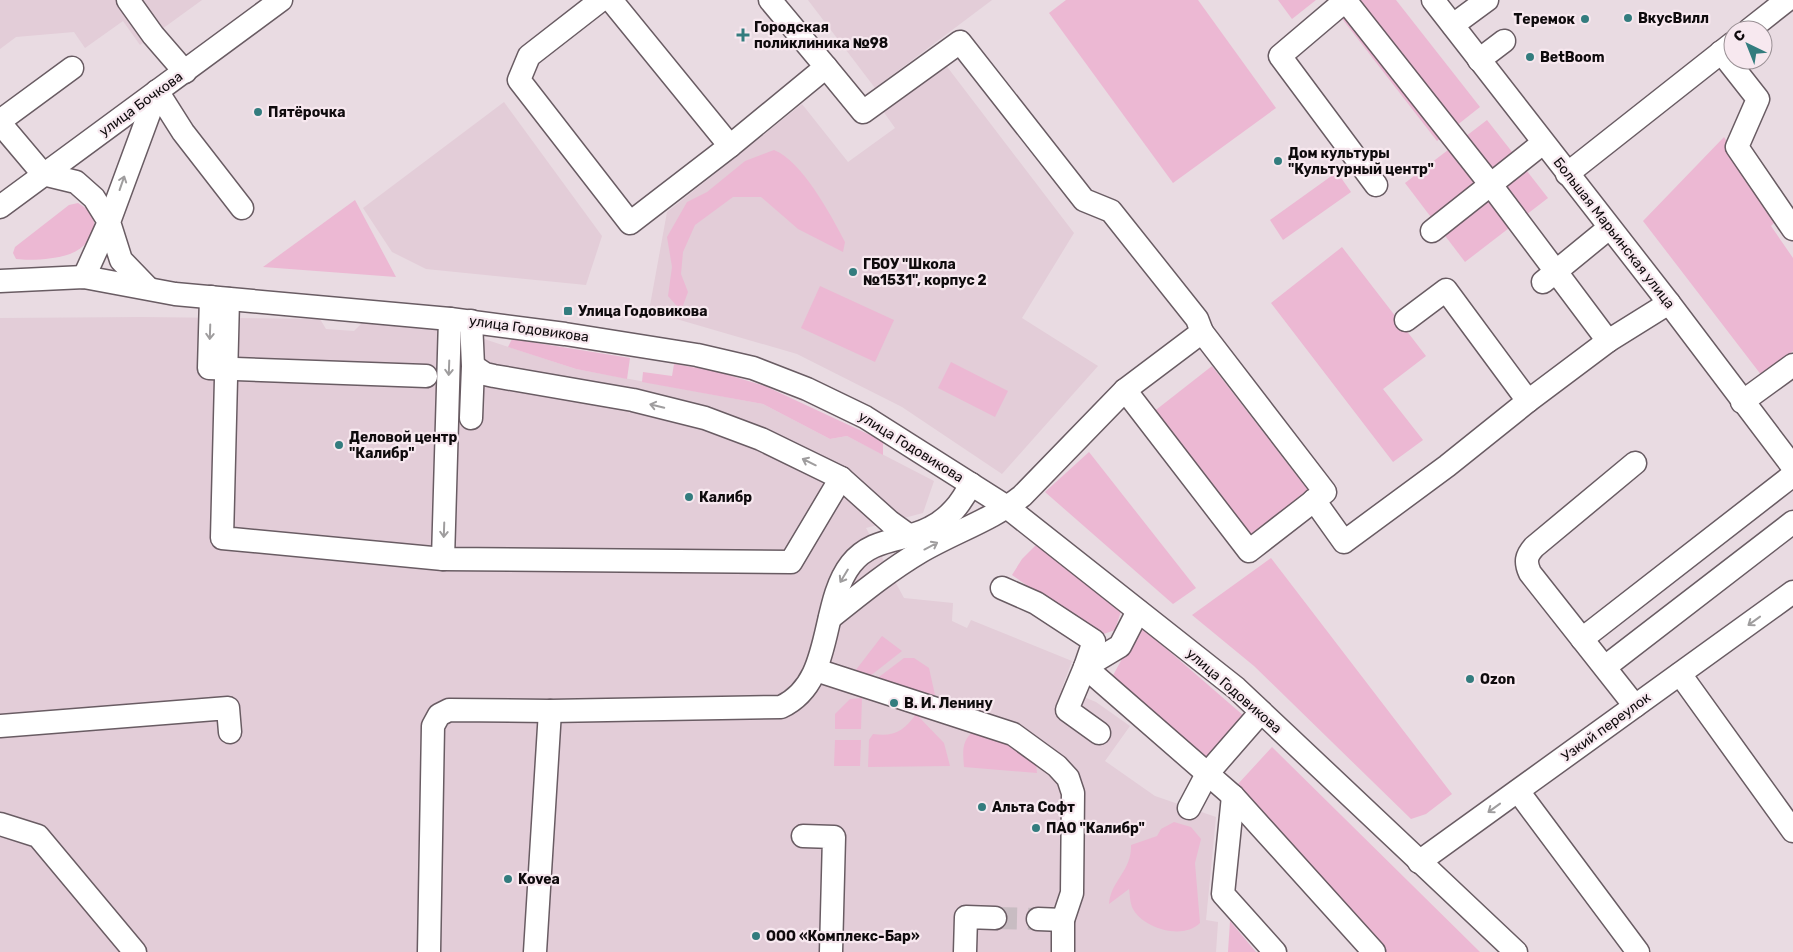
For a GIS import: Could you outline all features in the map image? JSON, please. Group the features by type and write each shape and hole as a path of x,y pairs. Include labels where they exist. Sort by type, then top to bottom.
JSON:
{"street":[{"path":"128,0 153,35 184,72"},
{"name":"улица Бочкова","path":"0,207 281,0"},
{"path":"602,0 529,56 519,80 630,223 730,146 826,68"},
{"path":"611,0 730,146"},
{"path":"770,0 863,112 960,42 1084,200 1111,211 1197,319 1202,332 1325,492 1249,551 1125,390"},
{"path":"1376,184 1280,56 1346,0 1491,185 1550,276 1608,341"},
{"path":"1446,9 1486,0"},
{"path":"1762,20 1787,0"},
{"name":"Большая Марьинская улица","path":"1446,9 1480,60 1669,303 1793,468"},
{"path":"1480,60 1504,41"},
{"path":"1567,174 1723,51"},
{"path":"72,68 0,122 43,174 76,182 94,198 109,222 121,260 147,287"},
{"path":"1740,70 1758,99 1737,147 1793,229"},
{"path":"157,92 183,132 242,208"},
{"path":"84,277 109,222 157,92"},
{"path":"1432,231 1543,143"},
{"path":"1550,276 1609,228"},
{"name":"улица Годовикова","path":"0,281 84,277 147,287 175,294 461,320 697,355 753,368 806,389 865,417 1008,507 1138,610 1236,688 1516,952"},
{"path":"1406,320 1446,290 1528,402"},
{"path":"220,298 217,368 222,538 443,559 791,562 841,478"},
{"path":"1314,500 1344,542 1447,466 1608,341 1669,303"},
{"path":"461,320 473,366 471,418"},
{"path":"443,559 461,320"},
{"path":"830,618 889,571 921,552 1008,507 1022,496 1125,390 1202,332"},
{"path":"1742,402 1793,364"},
{"path":"473,366 485,374 633,400 705,418 761,439 841,478 890,522 908,535"},
{"path":"217,368 426,376"},
{"path":"1635,463 1528,554 1526,564 1530,573 1635,706"},
{"path":"1582,639 1793,476"},
{"path":"429,952 433,726 439,715 449,710 550,712 781,707 797,696 816,670 837,588 852,563 874,544 929,529 947,518 963,500 971,484"},
{"path":"1604,667 1793,522"},
{"path":"1002,588 1036,603 1094,641 1068,710 1099,733"},
{"name":"Узкий переулок","path":"1419,862 1793,592"},
{"path":"1085,668 1120,646 1138,610"},
{"path":"1085,668 1232,796 1374,952"},
{"path":"816,670 1013,734 1057,766 1068,778 1073,793 1072,894 1063,920 1063,952"},
{"path":"1680,674 1793,831"},
{"path":"0,726 228,708 230,732"},
{"path":"535,952 550,712"},
{"path":"1189,808 1207,774 1261,712"},
{"path":"1518,791 1638,952"},
{"path":"1232,796 1223,894 1275,952"},
{"path":"0,824 38,836 135,952"},
{"path":"803,836 834,837 831,952"},
{"path":"965,952 966,917 995,918"},
{"path":"1038,919 1063,920"}],"shaded area":[{"path":"0,0 202,0 140,45 123,21 85,48 74,32 16,37 0,49"},
{"path":"808,0 992,0 875,88"},
{"path":"1066,0 1198,0 1276,108 1173,183 1049,13"},
{"path":"1278,0 1316,0 1292,19"},
{"path":"1360,0 1396,0 1480,107 1437,141 1340,16"},
{"name":"ГБОУ \"Школа №1531\", корпус 2","path":"945,64 1074,233 1022,318 1098,366 1002,474 902,407 797,354 649,311 667,212 802,104 848,162 895,128 883,111"},
{"path":"504,102 602,236 586,285 426,269 392,252 363,208"},
{"path":"1487,120 1548,198 1465,262 1405,183"},
{"path":"1724,137 1779,218 1771,226 1793,258 1793,351 1762,376 1643,221"},
{"path":"774,150 785,156 795,165 815,190 845,242 843,252 798,229 761,197 733,197 695,225 683,252 681,274 688,292 681,311 668,296 672,267 667,237 687,202 707,192 745,161"},
{"path":"1337,172 1351,192 1283,240 1270,220"},
{"path":"355,200 396,277 263,267 344,208"},
{"path":"78,203 92,216 94,223 94,230 86,244 64,256 29,260 16,259 13,253 15,247 69,205"},
{"path":"1342,247 1426,356 1383,389 1423,440 1393,462 1271,303"},
{"path":"820,286 894,320 875,362 801,328"},
{"path":"0,318 320,319 326,329 354,331 365,320 472,335 576,369 763,404 830,439 847,436 934,481 923,513 866,528 904,598 953,603 952,621 967,628 971,620 1072,661 1062,688 1096,702 1130,726 1105,761 1155,796 1216,817 1206,920 1218,922 1216,952 0,952"},
{"path":"512,339 630,358 627,379 576,369 508,347"},
{"path":"951,362 1008,391 995,417 938,388"},
{"path":"674,364 715,371 765,386 883,441 883,455 847,436 830,439 763,404 642,382 643,372 672,376"},
{"path":"1212,366 1311,494 1251,540 1152,413"},
{"path":"1089,452 1196,588 1173,604 1045,492"},
{"path":"1036,545 1121,611 1115,630 1098,636 1012,575 1022,559"},
{"path":"1271,558 1452,794 1426,814 1411,819 1254,666 1192,615"},
{"path":"1140,626 1244,716 1212,754 1199,759 1111,679"},
{"path":"882,636 902,651 865,680 852,675"},
{"path":"904,658 914,658 929,668 935,695 928,700 875,680"},
{"path":"862,698 861,729 835,729 835,714 850,699"},
{"path":"916,714 944,743 950,766 868,767 869,740 873,734 887,735 903,729"},
{"path":"973,732 1006,744 1021,753 1036,764 1037,773 964,767 963,752 966,739"},
{"path":"835,740 861,740 860,766 834,766"},
{"path":"1272,747 1480,952 1386,952 1347,906 1260,824 1255,803 1238,784"},
{"path":"1174,822 1191,827 1201,839 1195,863 1200,923 1184,931 1164,930 1155,927 1138,916 1132,907 1129,889 1109,904 1113,888 1128,862 1131,845 1157,836 1161,829"},
{"path":"1230,921 1256,952 1228,952"}],"tunnel":[{"path":"995,918 1038,919"}],"place":[{"name":"ВкусВилл","path":"1628,18"},
{"name":"Теремок","path":"1585,19"},
{"name":"Городская поликлиника №98","path":"743,35"},
{"name":"BetBoom","path":"1530,57"},
{"name":"Пятёрочка","path":"258,112"},
{"name":"Дом культуры \"Культурный центр\"","path":"1278,161"},
{"name":"ГБОУ \"Школа №1531\", корпус 2","path":"853,272"},
{"name":"Улица Годовикова","path":"568,311"},
{"name":"Деловой центр \"Калибр\"","path":"339,445"},
{"name":"Калибр","path":"689,497"},
{"name":"Ozon","path":"1470,679"},
{"name":"В. И. Ленину","path":"894,703"},
{"name":"Альта Софт","path":"982,807"},
{"name":"ПАО \"Калибр\"","path":"1036,828"},
{"name":"Kovea","path":"508,879"},
{"name":"ООО «Комплекс-Бар»","path":"756,936"}]}
